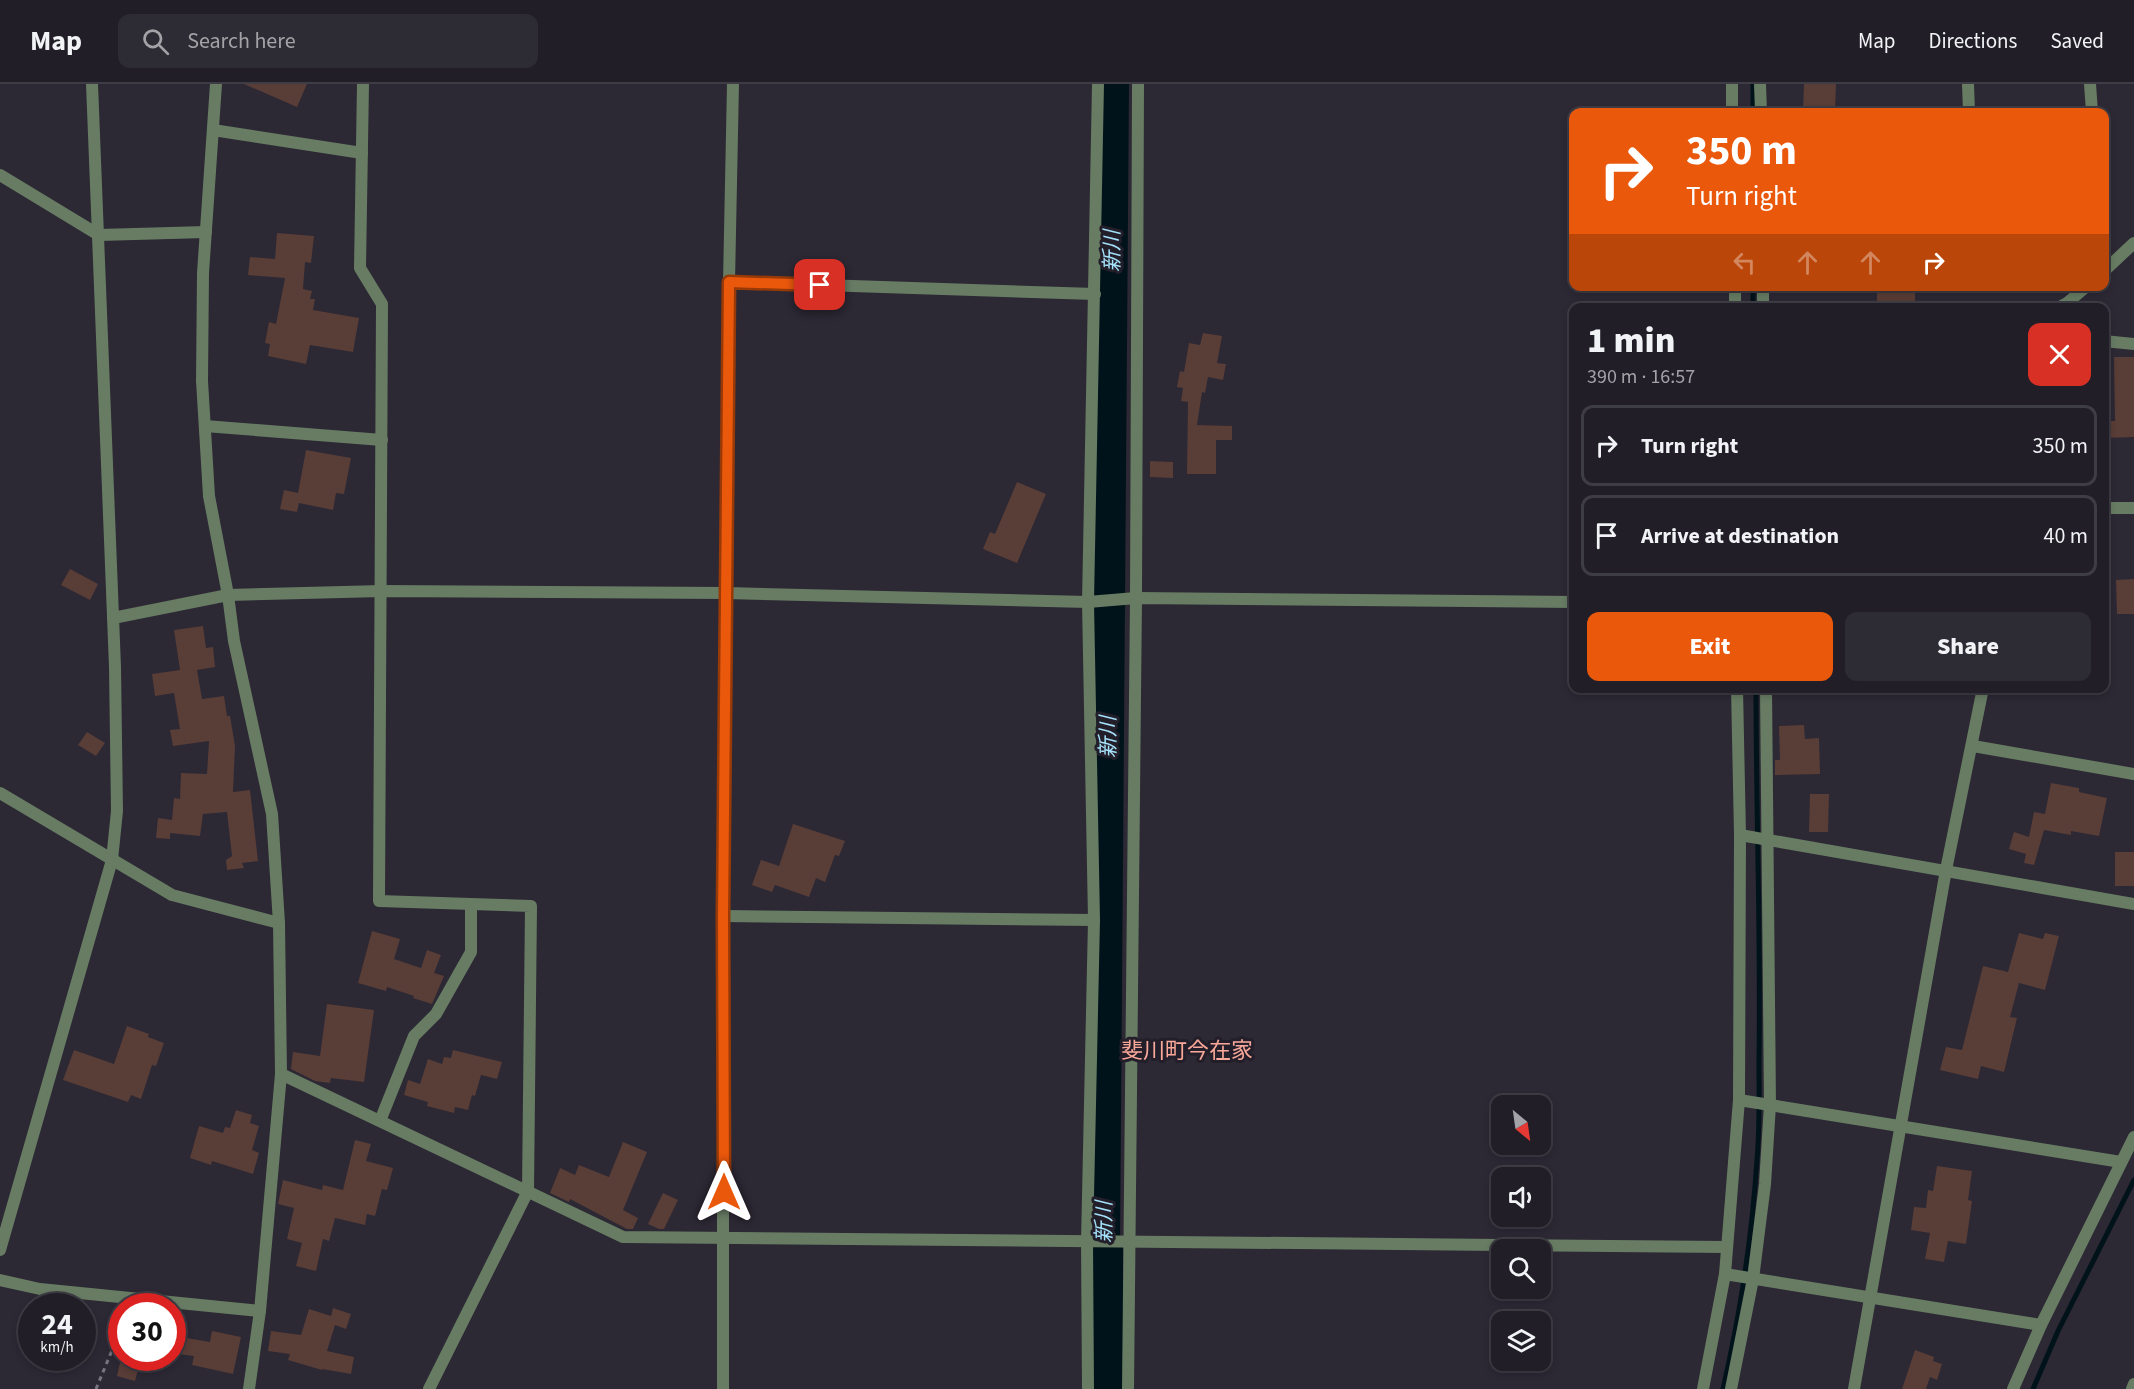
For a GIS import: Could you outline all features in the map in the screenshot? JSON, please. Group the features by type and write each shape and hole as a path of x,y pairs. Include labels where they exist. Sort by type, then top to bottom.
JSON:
{"street":[{"path":"0,1250 112,860 117,811 113,618 92,84"},
{"path":"216,84 203,273 202,381 209,495 228,595 234,641 272,814 279,923 281,1074 260,1311 249,1389"},
{"path":"363,84 360,267 382,304 379,901 531,906 528,1191 429,1389"},
{"path":"723,1389 723,916 733,84"},
{"path":"1088,1389 1087,1242 1094,920 1088,602 1098,84"},
{"path":"1128,1389 1124,1242 1136,598 1138,84"},
{"path":"1732,84 1732,108"},
{"path":"1760,84 1761,108"},
{"path":"1968,84 1969,108"},
{"path":"2090,84 2092,108"},
{"path":"213,130 362,153"},
{"path":"0,175 99,235 206,232"},
{"path":"2109,266 2134,243"},
{"path":"729,282 1095,294"},
{"path":"2067,303 2081,291"},
{"path":"2109,342 2134,344"},
{"path":"206,426 382,440"},
{"path":"2109,508 2134,508"},
{"path":"113,618 228,595 382,591 726,593 1088,602 1136,598 1569,602"},
{"path":"1703,1389 1725,1274 1738,1100 1740,835 1737,693"},
{"path":"1731,1389 1752,1279 1765,1184 1770,1105 1766,693"},
{"path":"1854,1389 1946,870 1982,693"},
{"path":"1973,746 2134,774"},
{"path":"0,793 172,895 279,923"},
{"path":"1740,835 2134,904"},
{"path":"380,1121 414,1036 436,1014 471,952 471,904"},
{"path":"723,916 1094,920"},
{"path":"281,1074 623,1237 1727,1247"},
{"path":"1738,1100 2121,1162"},
{"path":"2013,1389 2041,1324 2134,1137"},
{"path":"1725,1274 2041,1324"},
{"path":"0,1280 40,1289 260,1311"},
{"path":"2132,1389 2134,1384"}],"path":[{"path":"96,1389 108,1360"}],"building":[{"path":"244,84 307,84 297,107"},
{"path":"1804,84 1836,84 1835,108 1803,108"},
{"path":"277,233 314,236 311,263 305,262 303,289 312,291 310,299 315,299 313,310 359,318 353,352 310,345 306,364 268,356 270,344 265,343 269,322 276,324 285,278 248,275 250,257 275,259"},
{"path":"1877,291 1915,291 1915,302 1877,303"},
{"path":"1203,333 1222,336 1217,363 1226,364 1223,380 1208,377 1205,393 1202,392 1197,425 1232,426 1232,440 1216,440 1216,474 1187,474 1188,402 1181,401 1183,388 1177,387 1180,371 1184,372 1189,343 1200,345"},
{"path":"2114,357 2134,357 2134,437 2109,438 2109,421 2115,421"},
{"path":"306,450 351,458 344,494 336,493 333,510 299,503 297,512 280,509 284,490 298,493"},
{"path":"1150,461 1173,462 1173,478 1150,477"},
{"path":"1017,482 1046,494 1017,563 983,549 990,532 995,534"},
{"path":"70,569 98,584 90,600 61,585"},
{"path":"2134,579 2134,614 2117,614 2116,580"},
{"path":"203,626 206,648 213,647 215,667 197,670 202,699 224,696 235,746 233,792 250,790 258,861 242,863 244,868 227,870 226,860 232,856 227,812 203,814 200,836 170,833 170,839 156,838 158,818 172,820 174,798 180,799 181,773 207,774 209,741 173,746 170,730 180,729 174,693 155,696 152,674 180,670 174,630"},
{"path":"1804,725 1805,739 1819,738 1820,774 1775,775 1775,760 1780,760 1779,726"},
{"path":"87,732 105,743 96,756 78,745"},
{"path":"2051,783 2079,788 2079,792 2107,798 2099,836 2071,831 2071,835 2044,830 2034,865 2024,863 2026,854 2009,849 2014,832 2029,837 2034,812 2045,814"},
{"path":"1810,794 1829,794 1828,832 1809,832"},
{"path":"793,824 845,841 839,856 835,855 825,882 816,878 809,897 775,885 772,892 752,885 761,860 779,866"},
{"path":"2115,852 2134,852 2134,886 2115,886"},
{"path":"372,931 400,939 394,959 421,968 427,950 441,955 434,973 444,976 432,1004 387,987 386,991 358,983"},
{"path":"2019,933 2043,939 2045,933 2059,936 2045,990 2019,983 2010,1017 2017,1018 2004,1072 1981,1066 1978,1079 1940,1070 1946,1047 1962,1050 1983,966 2008,972"},
{"path":"327,1004 374,1010 364,1082 331,1078 330,1083 315,1081 291,1069 293,1052 320,1056"},
{"path":"127,1026 149,1034 148,1037 164,1043 156,1066 152,1065 141,1099 131,1095 128,1102 63,1080 74,1050 114,1064"},
{"path":"453,1050 502,1062 497,1079 481,1075 468,1110 455,1107 454,1113 427,1106 428,1102 404,1095 408,1080 420,1084 428,1059 442,1064 444,1057 451,1058"},
{"path":"236,1110 252,1115 250,1123 259,1126 252,1150 259,1153 253,1174 212,1161 211,1165 190,1158 199,1126 223,1133 225,1127 230,1128"},
{"path":"355,1140 371,1144 366,1161 393,1168 387,1190 382,1189 375,1216 367,1214 365,1225 335,1218 329,1241 323,1239 316,1271 296,1266 302,1243 287,1239 294,1208 278,1204 283,1180 322,1190 323,1185 343,1190"},
{"path":"623,1142 647,1152 623,1210 638,1218 633,1229 627,1229 570,1199 569,1202 550,1193 560,1168 575,1175 579,1165 609,1177"},
{"path":"1937,1166 1972,1171 1968,1200 1972,1201 1966,1244 1948,1241 1944,1262 1925,1259 1930,1233 1911,1230 1914,1207 1926,1208 1928,1190 1933,1191"},
{"path":"663,1193 678,1200 664,1229 659,1229 648,1224"},
{"path":"333,1308 351,1314 346,1329 335,1325 327,1351 354,1357 351,1374 322,1370 288,1360 290,1354 268,1351 271,1331 301,1335 309,1309 331,1316"},
{"path":"212,1331 241,1337 233,1374 192,1365 194,1356 186,1355 186,1338 210,1342"},
{"path":"1915,1350 1934,1357 1933,1361 1942,1364 1937,1380 1930,1377 1926,1389 1902,1389"},
{"path":"118,1371 138,1371 135,1381 117,1376"}],"waterway":[{"name":"新川","path":"1107,1389 1107,1248 1104,1246 1113,84"},
{"path":"1753,84 1753,108"},
{"path":"1753,291 1753,303"},
{"path":"1723,1389 1744,1276 1752,1218 1759,1135 1756,693"},
{"path":"2033,1389 2058,1331 2134,1180"}],"district":[{"name":"斐川町今在家","path":"1187,1050"}],"route":[{"path":"724,1192 723,916 729,282 820,285"}]}
